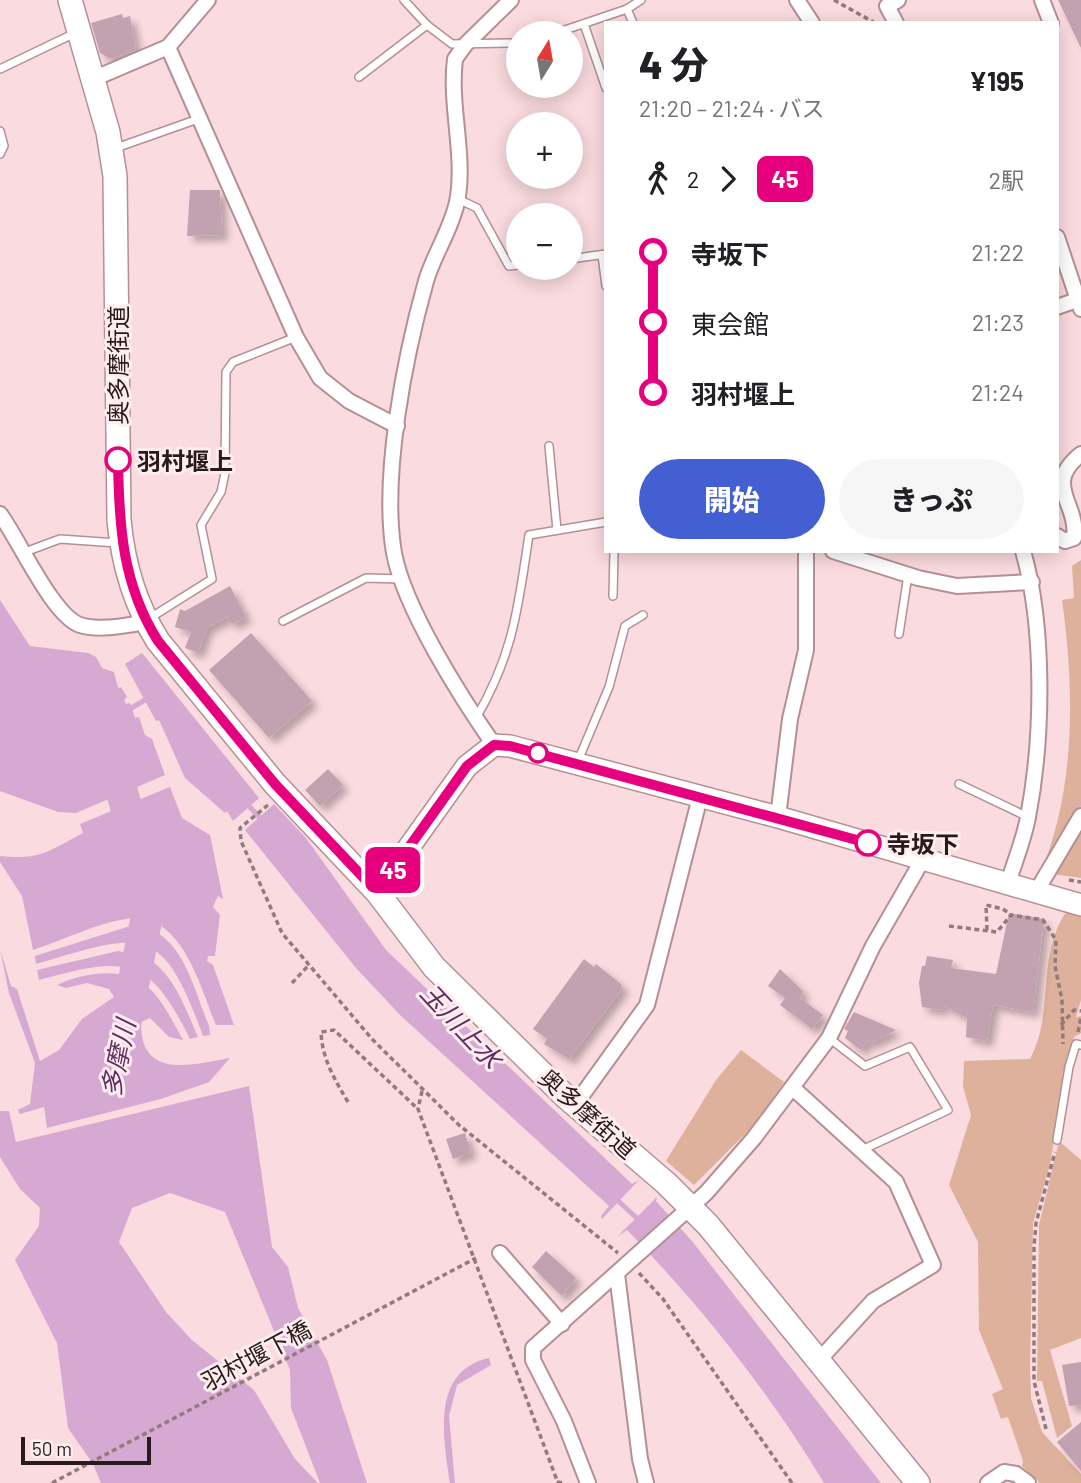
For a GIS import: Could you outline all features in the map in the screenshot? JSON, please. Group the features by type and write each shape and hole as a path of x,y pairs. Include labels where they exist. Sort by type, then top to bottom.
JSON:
{"main road":[{"name":"奥多摩街道","path":"70,0 113,150 121,543 130,583 145,622 275,784 377,892 434,967 682,1213 820,1359 918,1483"},
{"path":"377,892 467,766 494,745 510,746 778,817 1008,883 1041,884 1081,905"}],"street":[{"path":"93,79 168,47 208,0"},
{"path":"494,745 476,719 410,603 394,552 391,481 393,444 426,282 457,199 454,76 456,59 465,46 511,0"},
{"path":"797,0 811,21"},
{"path":"1042,0 1050,21"},
{"path":"889,2 895,21"},
{"path":"168,47 296,337 320,378 349,401 397,426"},
{"path":"1059,243 1079,305 1059,307"},
{"path":"1059,537 1065,541 1074,538 1062,481 1066,468 1081,454"},
{"path":"0,514 25,552 40,583 73,622 88,627 145,622"},
{"path":"778,817 785,786 790,719 806,650 806,553"},
{"path":"840,553 957,586 1032,582"},
{"path":"1008,883 1028,817 1039,667 1032,582 1024,553"},
{"path":"575,1105 648,1005 700,797"},
{"path":"1041,884 1081,816"},
{"path":"588,1483 564,1420 532,1354 533,1348 682,1213 754,1138 830,1038 873,946 923,859"},
{"path":"793,1088 864,1149 896,1182 933,1265 873,1301 820,1359"},
{"path":"500,1253 562,1324"},
{"path":"617,1274 640,1459 646,1483"},
{"path":"988,1483 1004,1472 1016,1474 1028,1483"}],"lane":[{"path":"404,0 427,25 452,44 506,44"},
{"path":"604,82 584,24 627,9 641,0"},
{"path":"627,9 632,21"},
{"path":"359,77 427,25"},
{"path":"0,69 79,32"},
{"path":"113,150 198,119"},
{"path":"0,131 4,146 0,155"},
{"path":"457,199 477,208 506,261"},
{"path":"583,257 604,254"},
{"path":"145,622 212,579 201,525 221,492 225,473 226,372 233,362 296,337"},
{"path":"549,446 557,530"},
{"path":"476,719 495,686 515,630 529,535 604,522"},
{"path":"25,552 60,539 121,543"},
{"path":"613,596 614,553"},
{"path":"899,634 908,574"},
{"path":"283,621 366,578 401,579"},
{"path":"576,763 610,687 625,626 643,615"},
{"path":"959,784 1028,817"},
{"path":"830,1038 865,1066 910,1047 948,1110 864,1149"},
{"path":"1057,1140 1069,1067 1076,1044 1081,1045"}],"path":[{"path":"834,0 871,21"},
{"path":"274,800 240,828 241,841 250,865 282,933 422,1090 459,1125 553,1203 634,1258 792,1483"},
{"path":"985,896 987,930"},
{"path":"986,905 1003,909 1011,915 1043,920 1051,928 1056,940 1055,966 1062,1000 1064,1057"},
{"path":"948,926 997,932 1011,915"},
{"path":"292,983 309,966"},
{"path":"1061,1025 1074,1010 1081,1010"},
{"path":"348,1102 321,1048 321,1032 334,1030 418,1109 558,1482 565,1483"},
{"path":"418,1109 422,1090"},
{"path":"1046,1429 1034,1381 1034,1247 1039,1212 1057,1140"},
{"name":"羽村堰下橋","path":"52,1483 476,1258"}],"shaded area":[{"path":"1081,560 1081,806 1037,881 1050,848 1065,779 1070,707 1062,600 1074,598 1072,566"},
{"path":"1081,823 1081,878 1053,874"},
{"path":"1066,912 1081,917 1081,1000 1076,1017 1081,1016 1081,1033 1074,1037 1066,1067 1050,1165 1033,1223 1030,1365 1031,1398 1042,1432 1081,1474 1081,1483 1040,1483 1022,1466 1023,1461 1008,1417 1001,1419 992,1394 1003,1389 979,1330 978,1242 949,1185 971,1115 963,1086 964,1061 1030,1059 1042,1022 1051,947"},
{"path":"741,1050 784,1082 752,1127 694,1185 666,1161 716,1080"},
{"path":"1059,1141 1081,1160 1081,1338 1050,1350 1072,1426 1057,1438 1042,1381 1037,1381 1039,1225"}],"water":[{"path":"0,600 30,646 88,653 96,657 102,668 114,672 118,688 121,687 127,697 124,700 126,704 130,703 135,718 139,717 145,735 152,739 165,775 76,813 58,812 0,791"},
{"path":"142,653 259,798 233,821 227,811 225,813 185,778 159,720 156,721 125,664"},
{"path":"170,787 182,818 210,835 223,899 218,896 213,907 220,915 215,956 208,956 207,961 213,965 234,1025 216,1025 186,954 161,926 145,919 126,919 103,925 33,950 22,896 0,862 0,856 25,857 52,850 83,833 80,824"},
{"path":"274,804 306,838 386,950 632,1184 639,1180 602,1219 601,1216 609,1206 400,1015 356,968 245,830"},
{"path":"127,927 159,934 177,952 195,989 210,1035 203,1036 175,972 160,955 144,945 125,943 101,946 36,964 35,956"},
{"path":"0,949 11,986 17,989 40,1061 59,1050 82,1019 114,997 109,989 87,983 66,988 57,985 81,976 107,973 120,974 144,984 170,1016 183,1040 169,1037 150,1018 141,1022 143,1040 149,1053 159,1061 185,1065 230,1058 209,1082 161,1099 47,1128 44,1107 20,1114 18,1110 30,1104 35,1063 9,993"},
{"path":"118,951 146,958 164,972 184,1004 198,1037 190,1039 161,991 146,977 131,969 113,966 93,968 39,980 37,970"},
{"path":"249,1086 272,1247 288,1267 298,1308 327,1360 367,1483 320,1483 291,1408 290,1370 225,1212 170,1193 132,1208 119,1242 166,1312 192,1340 254,1390 295,1459 318,1483 101,1483 93,1464 68,1428 57,1343 15,1260 39,1226 40,1208 20,1189 0,1157 0,1111 9,1111 16,1142"},
{"path":"657,1197 656,1201 692,1241 881,1483 824,1483 757,1383 707,1319 627,1230 618,1236"},
{"path":"489,1358 491,1365 457,1385 449,1416 455,1483 450,1483 444,1426 449,1391 457,1376 470,1365"}],"building":[{"path":"1058,0 1081,0 1081,48"},
{"path":"122,14 123,18 130,16 136,50 111,59 100,53 91,23"},
{"path":"190,190 220,190 222,235 187,236"},
{"path":"230,586 246,617 232,624 227,617 207,628 198,653 185,648 191,632 175,627 180,609 185,611"},
{"path":"251,633 312,701 269,738 209,670"},
{"path":"328,769 343,785 320,806 305,790"},
{"path":"1009,913 1044,919 1033,1012 993,1005 987,1041 966,1037 967,1018 942,1005 941,1010 922,1007 919,983 922,966 925,966 927,956 953,960 951,968 996,974"},
{"path":"584,959 594,967 596,964 621,984 622,989 569,1059 544,1044 547,1039 533,1029"},
{"path":"780,969 803,991 800,998 823,1015 812,1029 780,1005 785,998 768,986"},
{"path":"854,1012 896,1030 871,1043 868,1040 861,1050 845,1038 848,1031 844,1029"},
{"path":"465,1133 471,1153 453,1159 446,1139"},
{"path":"546,1251 576,1278 562,1296 532,1267"},
{"path":"1081,1362 1081,1405 1069,1406 1062,1365"},
{"path":"1081,1422 1081,1471 1057,1442"}],"waterway":[{"name":"玉川上水","path":"128,710 150,697"},
{"name":"多摩川","path":"95,761 118,778 146,878 149,906 126,1020"},
{"name":"玉川上水","path":"247,804 264,822"},
{"name":"玉川上水","path":"616,1199 640,1221"}],"bus line":[{"name":"45","path":"118,460 121,543 126,570 145,622 275,784 377,892 467,766 477,755 494,745 510,746 618,774 868,843"}],"place":[{"name":"羽村堰上","path":"118,460"},
{"name":"寺坂下","path":"868,843"}]}
